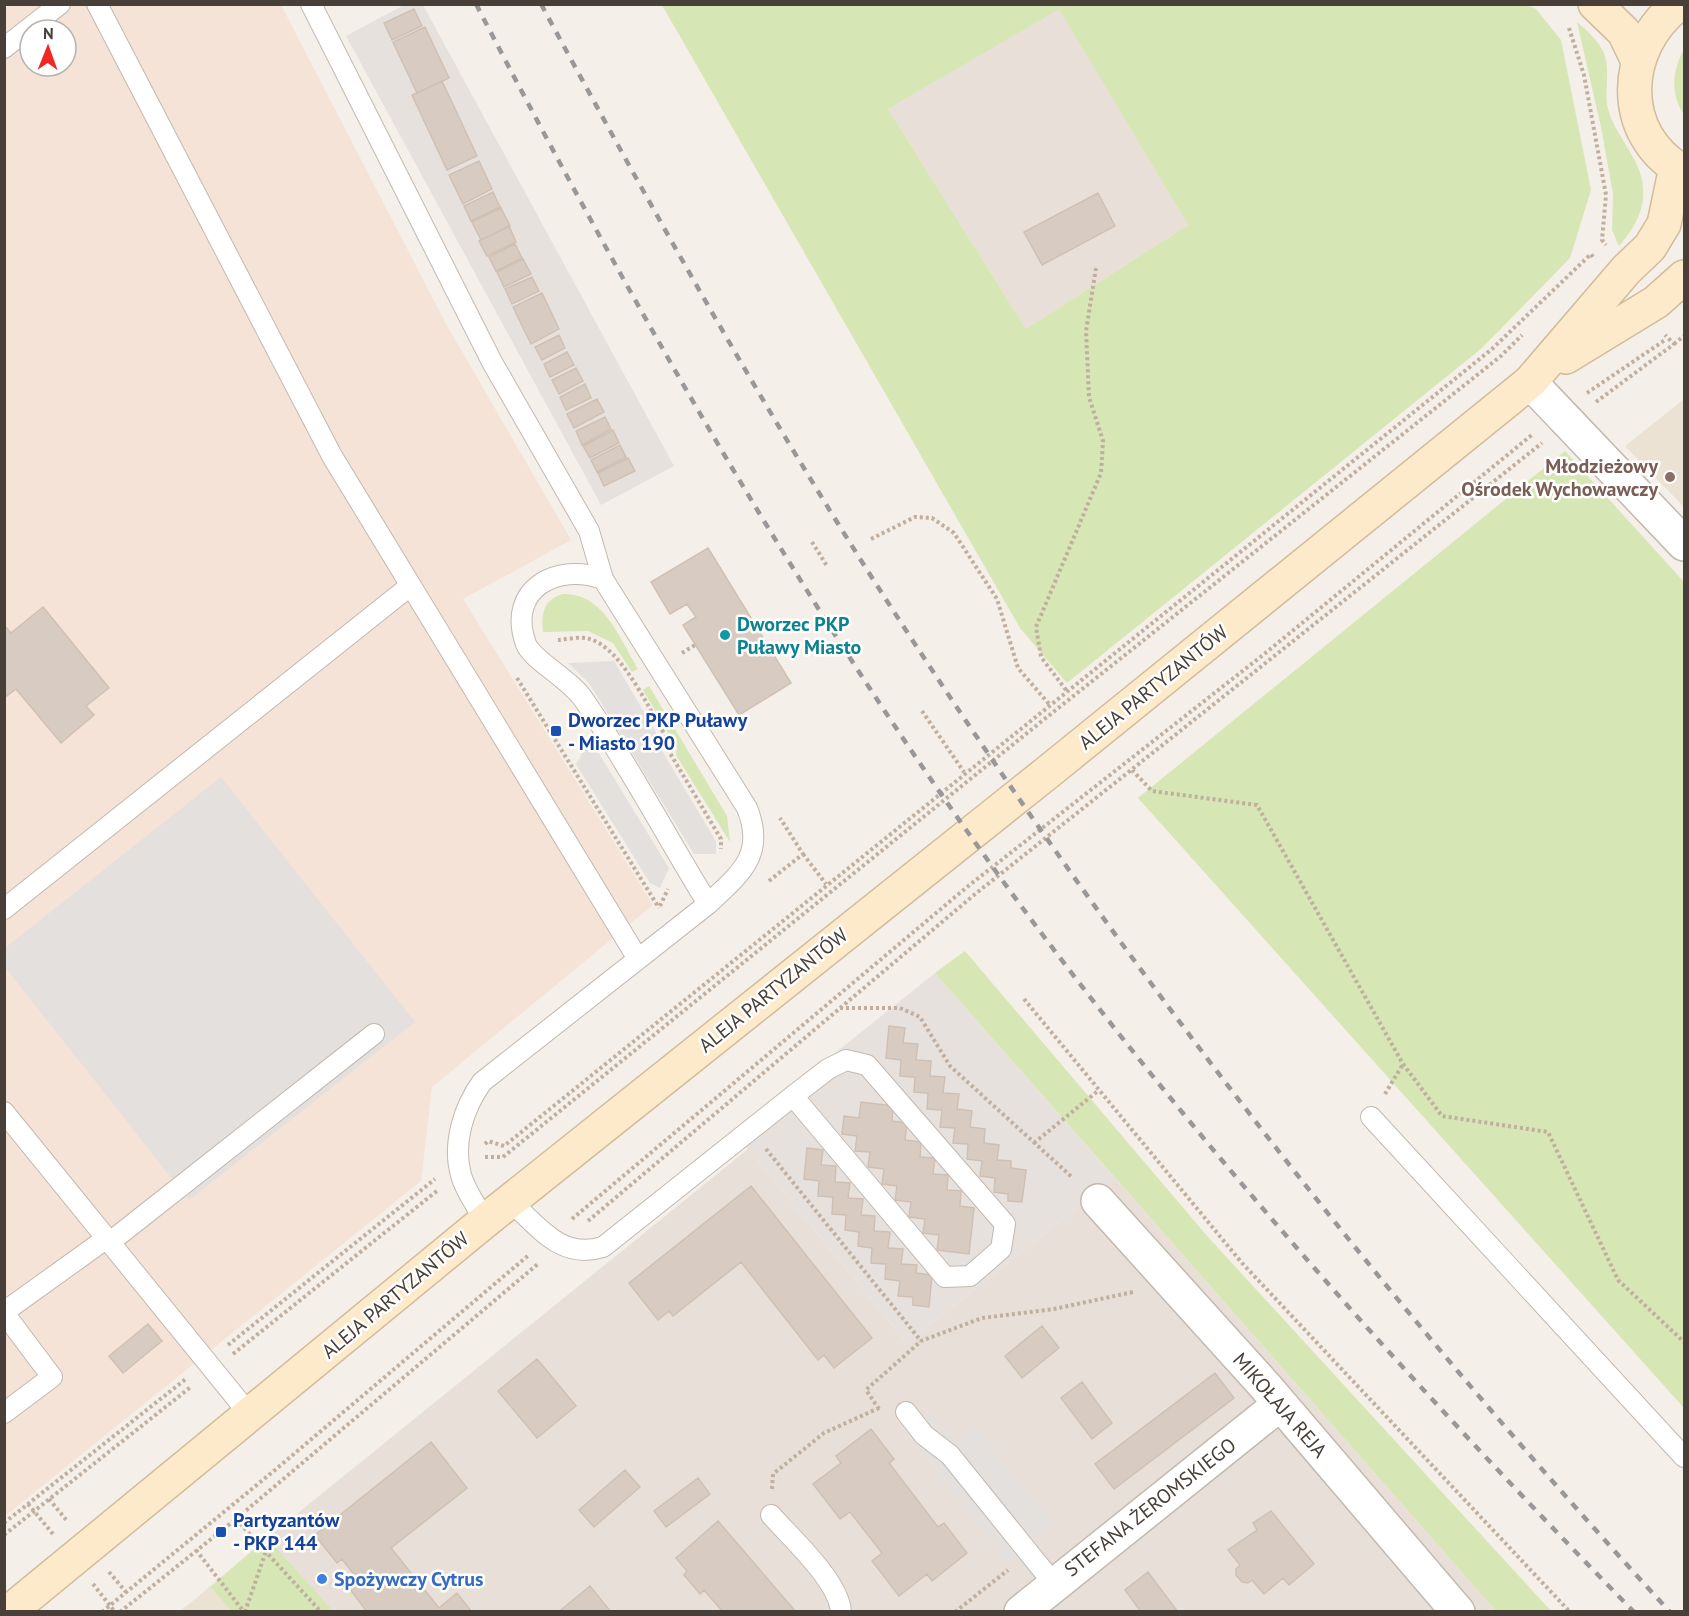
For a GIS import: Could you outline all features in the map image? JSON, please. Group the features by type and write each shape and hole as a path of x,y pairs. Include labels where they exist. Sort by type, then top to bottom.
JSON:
{"main road":[{"path":"1595,4 1624,32 1637,59"},
{"path":"1679,4 1663,16 1647,36 1637,59 1633,90 1639,120 1653,146 1680,170"},
{"name":"ALEJA PARTYZANTÓW","path":"1535,377 1626,270 1650,247 1664,224 1680,170"},
{"name":"ALEJA PARTYZANTÓW","path":"9,1611 485,1221 1535,377 1656,302 1684,277"}],"street":[{"path":"1535,377 1558,414 1684,544"},
{"name":"MIKOŁAJA REJA","path":"1098,1201 1280,1404 1458,1611"},
{"name":"STEFANA ŻEROMSKIEGO","path":"1022,1611 1280,1404"}],"lane":[{"path":"4,48 60,4"},
{"path":"97,4 332,456 638,959"},
{"path":"311,4 492,362 589,531 603,579 747,808 754,826 754,843 749,860 738,875 708,904 482,1082 469,1100 464,1118 460,1168 485,1221"},
{"path":"603,579 585,572 567,572 552,577 537,586 525,602 522,618 526,644 531,654 558,673 584,699 708,904"},
{"path":"4,909 410,586"},
{"path":"4,1413 52,1377 4,1312 108,1240 374,1034"},
{"path":"510,1201 550,1237 572,1251 589,1252 603,1247 750,1130 793,1096 828,1069 846,1060 867,1065 1005,1224 1001,1249 970,1276 945,1277 793,1096"},
{"path":"4,1112 250,1415"},
{"path":"1371,1117 1684,1457"},
{"path":"906,1412 924,1435 951,1455 1054,1584"},
{"path":"771,1515 832,1586 840,1600 842,1611"}],"path":[{"path":"1568,25 1584,75 1606,195"},
{"path":"1603,254 1609,248"},
{"path":"1066,690 1041,657 1036,627 1101,473 1103,441 1089,397 1086,331 1096,268"},
{"path":"4,1535 429,1184 484,1156 503,1157 1042,721 1501,356 1525,332"},
{"path":"102,1611 275,1470 967,887 1254,662 1558,414 1674,333"},
{"path":"1674,344 1684,336"},
{"path":"871,539 915,517 932,518 954,533 997,599 1018,668 1049,704"},
{"path":"812,542 826,566"},
{"path":"4,1523 210,1366 460,1168 488,1141 504,1146 964,772 922,711"},
{"path":"1132,770 1152,791 1257,805 1403,1064 1442,1116 1548,1132 1618,1280 1684,1342"},
{"path":"802,854 826,884"},
{"path":"1024,999 1242,1263 1570,1611"},
{"path":"840,1008 900,1008 920,1017 950,1066 1098,1201"},
{"path":"1371,1117 1403,1064"},
{"path":"1034,1143 1100,1090"},
{"path":"750,1130 921,1341"},
{"path":"771,1515 773,1474 824,1433 879,1408 866,1390 921,1341 982,1317 1054,1309 1172,1283"},
{"path":"236,1519 321,1611"},
{"path":"196,1551 244,1611"},
{"path":"244,1611 266,1551"}],"shaded area":[{"path":"5,5 281,5 446,324 571,540 463,599 653,905 432,1087 421,1181 5,1516"},
{"path":"404,5 423,5 674,466 601,505 346,36"},
{"path":"1059,8 1188,225 1026,329 888,109"},
{"name":"Młodzieżowy Ośrodek Wychowawczy","path":"1684,399 1684,507 1625,446"},
{"path":"614,661 657,734 653,736 716,841 716,854 694,854 589,683 568,663"},
{"path":"590,739 669,868 660,888 650,883 576,764"},
{"path":"221,777 415,1022 189,1200 5,967 5,948"},
{"path":"935,973 1115,1178 907,1343 735,1133"},
{"path":"748,1149 907,1343 1115,1178 1496,1611 180,1612 267,1538"},
{"path":"932,1416 954,1443 975,1427 1051,1525 1006,1561 907,1434"},
{"path":"211,1587 231,1611 180,1611"}],"green space":[{"path":"662,5 1527,5 1536,9 1561,40 1591,190 1570,258 1482,348 1067,683 1020,628","holes":["1059,9 1188,225 1026,329 888,109"]},
{"path":"1577,22 1599,44 1604,53 1607,65 1607,104 1610,115 1638,166 1641,177 1643,196 1640,212 1633,227 1619,246 1612,230 1613,194 1601,127"},
{"path":"1684,49 1684,115 1676,99 1674,82"},
{"path":"1565,451 1684,582 1684,1408 1138,798"},
{"path":"563,594 577,596 600,609 617,632 638,669 632,672 613,643 588,631 543,632 545,608 557,596"},
{"path":"649,686 727,816 730,842 676,755 677,748 643,690"},
{"path":"965,951 1208,1237 1551,1611 1496,1611 935,973"},
{"path":"267,1538 333,1611 231,1611 211,1587"}],"building":[{"path":"414,9 422,26 392,40 384,23"},
{"path":"425,27 449,78 417,93 393,42"},
{"path":"442,81 477,156 447,170 412,95"},
{"path":"479,161 492,189 463,204 449,175"},
{"path":"493,192 500,207 471,221 464,206"},
{"path":"1098,193 1115,226 1042,265 1024,232"},
{"path":"501,208 510,226 481,240 472,222"},
{"path":"509,226 516,242 487,256 479,241"},
{"path":"515,244 522,258 496,271 489,257"},
{"path":"523,259 531,274 504,287 497,272"},
{"path":"532,277 539,291 512,304 505,289"},
{"path":"542,293 559,329 531,344 513,307"},
{"path":"559,335 565,348 542,360 535,347"},
{"path":"567,352 574,365 550,377 544,364"},
{"path":"576,368 583,381 559,394 552,380"},
{"path":"585,384 591,398 566,410 560,397"},
{"path":"597,399 604,412 574,428 567,414"},
{"path":"605,417 611,429 582,445 576,431"},
{"path":"613,430 619,443 590,458 583,446"},
{"path":"620,445 626,457 597,472 591,460"},
{"path":"628,458 635,471 604,486 598,473"},
{"name":"Dworzec PKP Puławy Miasto","path":"708,548 791,683 739,715 683,625 696,617 687,604 670,614 651,582"},
{"path":"43,607 109,688 86,706 94,715 61,743 16,689 4,698 4,625 11,633"},
{"path":"889,1026 905,1028 903,1043 918,1044 916,1060 931,1061 930,1076 945,1077 943,1093 959,1094 957,1109 972,1111 970,1127 985,1129 984,1143 999,1145 997,1160 1011,1161 1011,1168 1026,1170 1022,1202 1008,1201 1008,1194 994,1192 995,1178 980,1176 982,1161 967,1159 968,1144 953,1143 955,1128 940,1127 942,1110 927,1109 928,1093 914,1092 915,1077 900,1076 901,1060 886,1058"},
{"path":"861,1102 893,1106 892,1121 907,1123 905,1140 921,1142 920,1157 935,1158 933,1174 948,1175 947,1190 961,1191 960,1206 974,1208 969,1254 937,1250 939,1235 923,1233 925,1219 909,1217 911,1202 895,1200 897,1186 882,1184 884,1169 868,1167 870,1152 855,1151 857,1136 842,1134 844,1116 859,1118"},
{"path":"807,1148 823,1150 821,1165 836,1166 835,1182 850,1183 848,1198 863,1199 861,1215 875,1216 874,1231 890,1232 888,1248 903,1249 901,1264 917,1265 916,1273 932,1275 929,1307 913,1305 913,1297 898,1296 900,1281 885,1279 886,1264 871,1263 872,1248 858,1246 859,1232 845,1230 846,1215 832,1214 833,1197 818,1196 819,1181 804,1179"},
{"path":"751,1186 872,1338 834,1368 824,1355 818,1360 741,1262 673,1316 669,1311 658,1320 629,1283"},
{"path":"148,1324 162,1341 123,1373 109,1356"},
{"path":"1042,1326 1059,1348 1022,1378 1005,1356"},
{"path":"537,1359 576,1406 537,1438 498,1391"},
{"path":"1215,1373 1234,1398 1114,1489 1095,1464"},
{"path":"1082,1382 1112,1423 1092,1439 1061,1398"},
{"path":"871,1429 894,1459 889,1463 938,1527 944,1523 967,1553 932,1581 927,1574 899,1596 872,1561 882,1553 850,1512 840,1519 813,1484 841,1463 836,1456"},
{"path":"431,1442 467,1488 391,1548 439,1608 457,1593 472,1612 367,1612 350,1589 359,1581 342,1559 337,1563 315,1535"},
{"path":"625,1470 640,1487 594,1527 579,1510"},
{"path":"698,1478 710,1494 666,1527 654,1511"},
{"path":"1271,1511 1314,1564 1289,1585 1283,1578 1264,1594 1252,1580 1248,1583 1242,1582 1236,1575 1236,1569 1240,1565 1228,1550 1257,1530 1253,1523"},
{"path":"718,1521 796,1612 723,1612 704,1590 700,1594 684,1575 687,1571 676,1558"},
{"path":"1148,1572 1178,1612 1141,1612 1125,1590"},
{"path":"590,1586 611,1612 562,1612 561,1610"}],"railway":[{"path":"476,4 606,247 742,485 889,718 967,831 1116,1030 1257,1202 1404,1369 1634,1612"},
{"path":"541,4 663,226 789,444 878,587 967,723 1059,856 1154,988 1352,1244 1561,1491 1670,1612"}],"place":[{"name":"Młodzieżowy Ośrodek Wychowawczy","path":"1670,477"},
{"name":"Dworzec PKP Puławy Miasto","path":"725,635"},
{"name":"Dworzec PKP Puławy - Miasto 190","path":"556,731"},
{"name":"Partyzantów - PKP 144","path":"221,1532"},
{"name":"Spożywczy Cytrus","path":"322,1579"}]}
